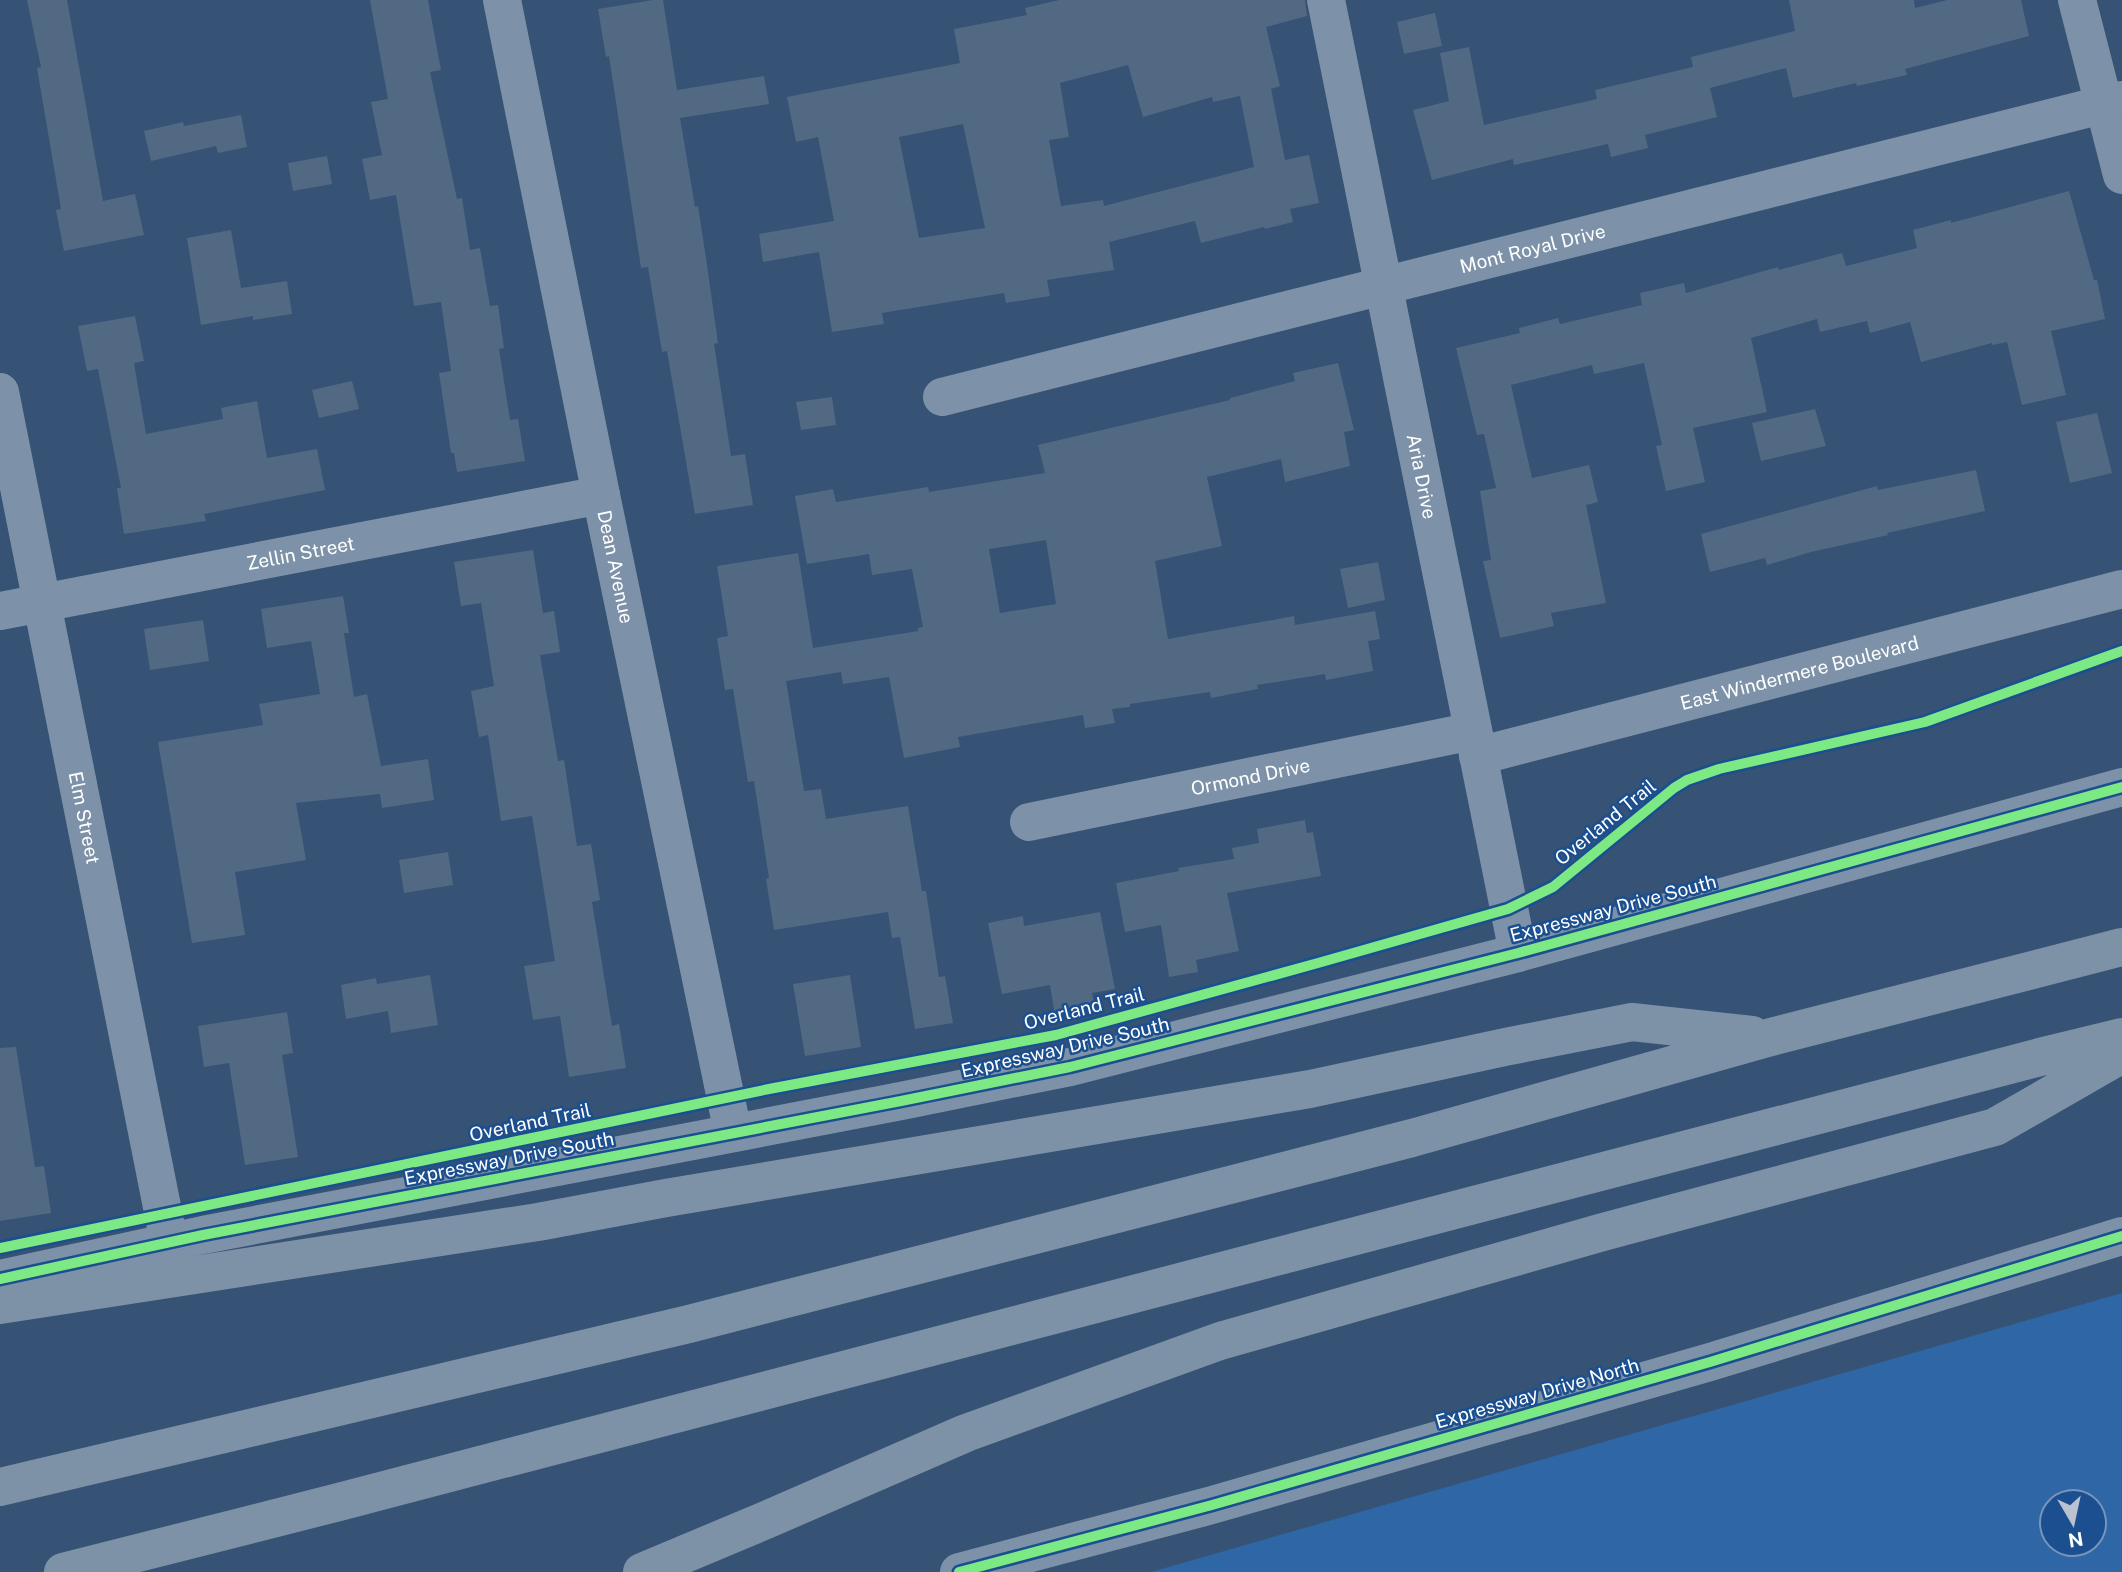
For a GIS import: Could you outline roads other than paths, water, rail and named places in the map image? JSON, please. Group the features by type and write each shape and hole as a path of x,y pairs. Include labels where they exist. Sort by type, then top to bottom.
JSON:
{"highway":[{"path":"0,1488 702,1320 1412,1138 1771,1037 2122,947"},
{"path":"0,1305 538,1222 1310,1089 1632,1021 1771,1037"},
{"path":"63,1572 2122,1037"},
{"path":"642,1572 965,1433 1220,1342 1603,1232 1994,1127 2122,1054"}],"street":[{"name":"Dean Avenue","path":"502,0 733,1133"},
{"name":"Aria Drive","path":"1326,0 1518,953"},
{"path":"2077,0 2113,103 2122,175"},
{"name":"Mont Royal Drive","path":"942,397 2113,103"},
{"name":"Elm Street","path":"0,392 169,1242"},
{"name":"Zellin Street","path":"0,611 601,495"},
{"name":"East Windermere Boulevard","path":"1475,744 2122,589"},
{"name":"Ormond Drive","path":"1029,822 1475,744"},
{"name":"Expressway Drive South","path":"0,1279 169,1242 1070,1067 1518,953 2122,786"},
{"name":"Expressway Drive North","path":"959,1572 1212,1505 1710,1362 2122,1236"}]}
